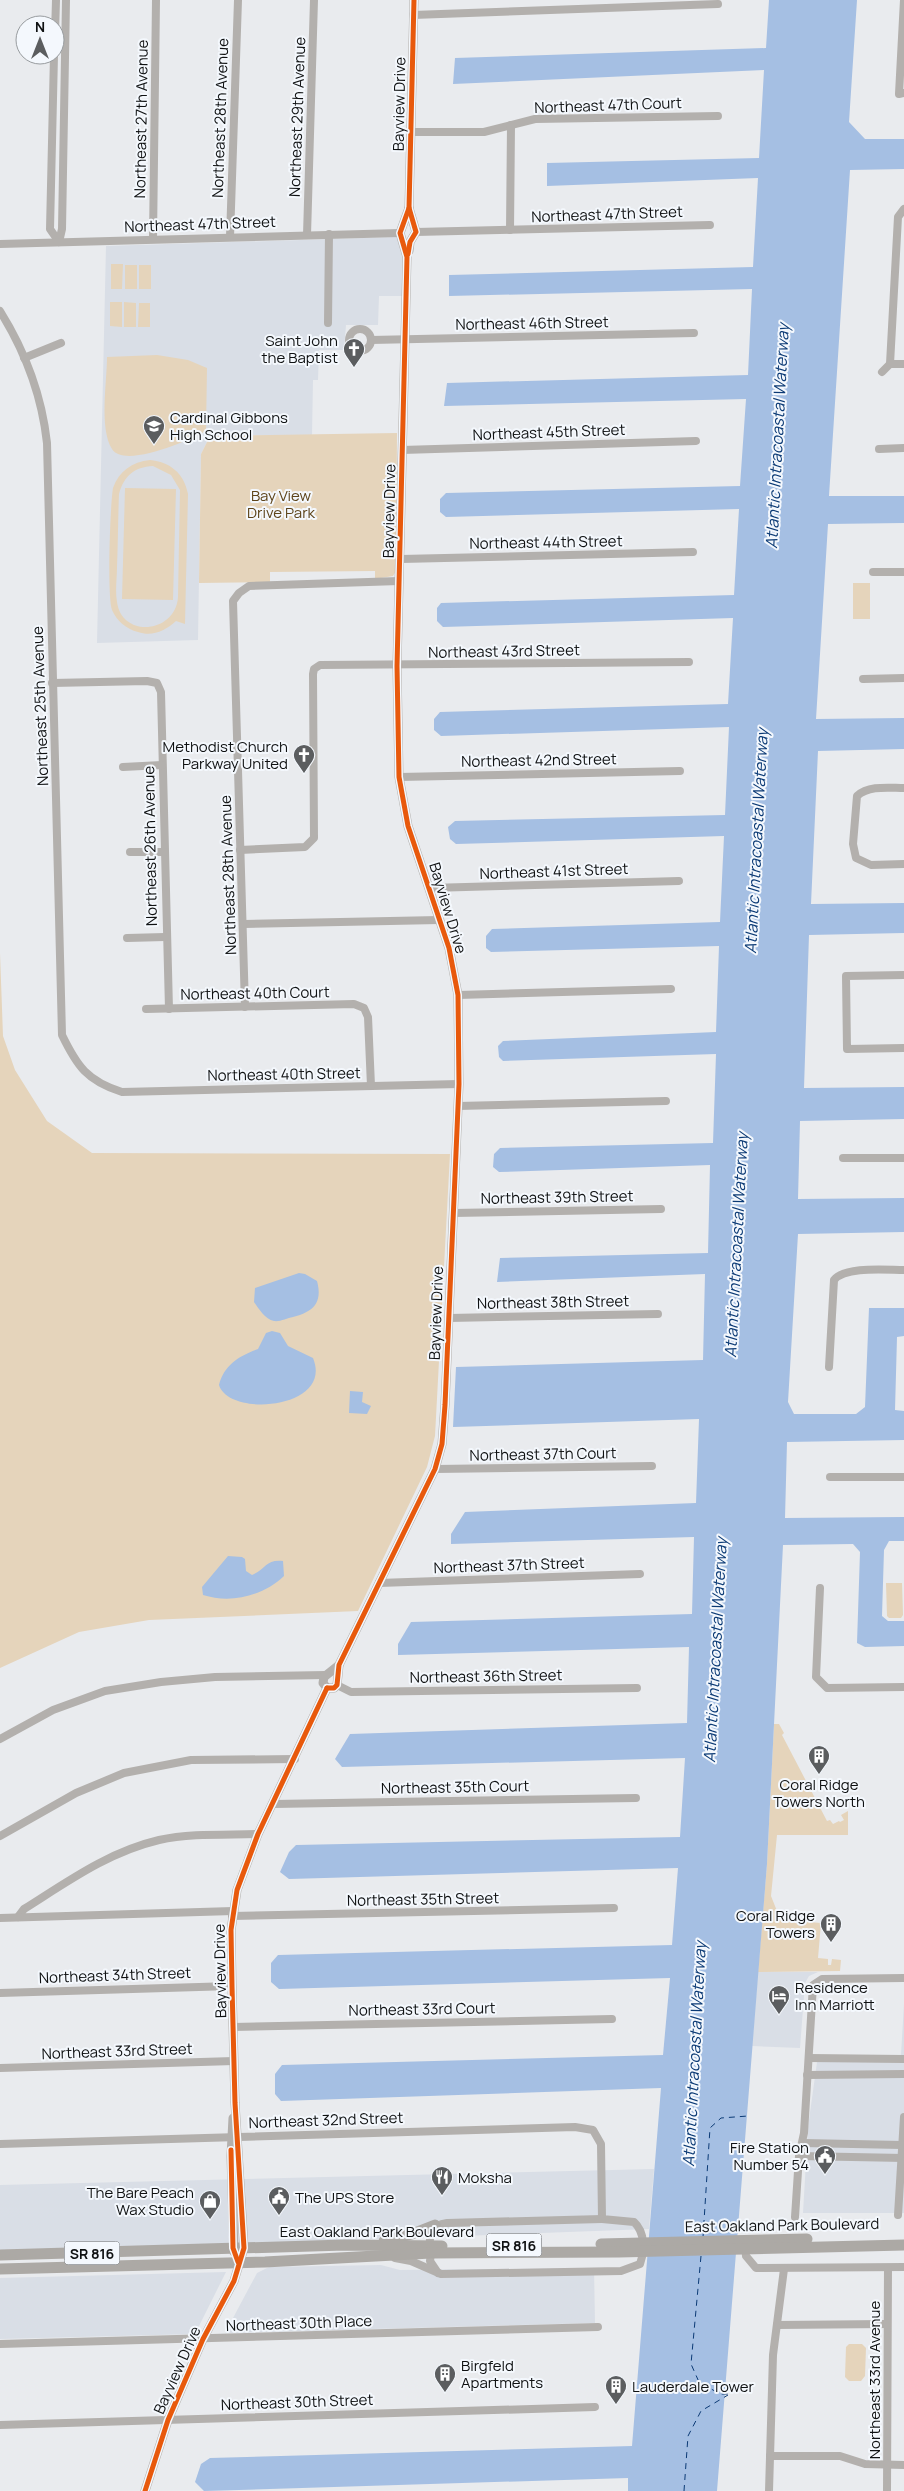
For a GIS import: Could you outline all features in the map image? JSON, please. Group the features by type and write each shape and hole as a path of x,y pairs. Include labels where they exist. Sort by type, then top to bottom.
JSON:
{"main road":[{"path":"345,2245 377,2243 412,2234 435,2225"},
{"name":"East Oakland Park Boulevard","path":"0,2255 345,2245 430,2250 619,2248 904,2238"},
{"name":"East Oakland Park Boulevard","path":"772,2244 904,2245"},
{"name":"East Oakland Park Boulevard","path":"0,2269 382,2256 430,2250"}],"street":[{"path":"56,0 56,15"},
{"path":"58,242 62,229 66,0"},
{"name":"Northeast 27th Avenue","path":"152,239 156,0"},
{"name":"Northeast 28th Avenue","path":"230,237 238,0"},
{"name":"Northeast 29th Avenue","path":"307,235 314,0"},
{"name":"Bayview Drive","path":"145,2491 168,2420 203,2339 234,2281 238,2262 232,1914 242,1874 258,1834 274,1804 330,1680 435,1469 442,1444 459,1084 458,995 449,948 408,826 399,778 397,666 414,0"},
{"path":"902,94 904,0"},
{"path":"413,15 718,4"},
{"path":"54,65 50,229 58,242"},
{"path":"54,83 65,84"},
{"name":"Northeast 47th Court","path":"410,132 484,132 535,119 718,116"},
{"path":"510,230 511,125"},
{"path":"882,372 890,364 898,217 904,209"},
{"name":"Northeast 47th Street","path":"0,244 710,225"},
{"path":"328,323 329,234"},
{"path":"895,292 904,292"},
{"name":"Northeast 25th Avenue","path":"0,311 24,358 44,416 47,443 62,1034 76,1065 111,1088"},
{"name":"Northeast 46th Street","path":"371,340 694,333"},
{"path":"24,358 61,343"},
{"path":"890,364 904,364"},
{"name":"Northeast 45th Street","path":"402,450 696,442"},
{"path":"879,449 904,448"},
{"name":"Northeast 44th Street","path":"400,559 693,552"},
{"path":"874,572 904,572"},
{"name":"Northeast 28th Avenue","path":"245,1007 233,601 239,593 250,586 399,581"},
{"name":"Northeast 43rd Street","path":"240,850 305,847 312,842 315,834 312,674 314,669 320,666 689,662"},
{"path":"864,679 904,678"},
{"name":"Northeast 26th Avenue","path":"52,683 147,681 157,683 161,692 165,937 169,1008"},
{"path":"123,767 162,765"},
{"name":"Northeast 42nd Street","path":"399,778 680,771"},
{"path":"904,788 870,789 863,791 857,796 853,844 854,852 862,862 871,864 904,864"},
{"path":"130,852 164,852"},
{"name":"Northeast 41st Street","path":"430,888 679,881"},
{"path":"244,924 439,920"},
{"path":"127,938 165,937"},
{"path":"904,975 846,976 847,1049 904,1048"},
{"path":"458,995 671,989"},
{"name":"Northeast 40th Court","path":"146,1009 354,1004 364,1008 368,1017 371,1086"},
{"name":"Northeast 40th Street","path":"111,1088 122,1092 459,1084"},
{"path":"458,1106 666,1101"},
{"path":"843,1158 904,1158"},
{"name":"Northeast 39th Street","path":"453,1213 661,1209"},
{"path":"829,1367 834,1280 838,1274 851,1271 904,1270"},
{"name":"Northeast 38th Street","path":"449,1318 658,1314"},
{"name":"Northeast 37th Court","path":"435,1469 652,1466"},
{"path":"830,1477 904,1477"},
{"name":"Northeast 37th Street","path":"379,1583 640,1574"},
{"path":"820,1588 816,1677 827,1688 904,1687"},
{"name":"Northeast 36th Street","path":"0,1739 53,1710 105,1691 161,1682 215,1677 305,1675 330,1680 351,1692 637,1688"},
{"path":"0,1836 76,1793 124,1773 190,1760 295,1759"},
{"name":"Northeast 35th Court","path":"274,1804 636,1798"},
{"path":"18,1917 24,1910 81,1873 105,1859 130,1848 160,1840 190,1836 258,1834"},
{"name":"Northeast 35th Street","path":"0,1918 614,1908"},
{"path":"795,2217 799,2156 803,2142 812,1990 817,1981 904,1978"},
{"name":"Northeast 34th Street","path":"0,1992 232,1986"},
{"name":"Northeast 33rd Court","path":"233,2027 612,2019"},
{"path":"809,2058 904,2059"},
{"name":"Northeast 33rd Street","path":"0,2068 234,2061"},
{"path":"807,2075 904,2074"},
{"path":"898,2215 903,2158 904,2117"},
{"name":"Northeast 32nd Street","path":"0,2144 574,2127 592,2130 600,2144 602,2220"},
{"path":"803,2142 903,2140"},
{"path":"799,2156 903,2158"},
{"path":"382,2256 411,2261 438,2273 621,2271 640,2264 643,2248 640,2228 634,2222 602,2220 447,2223 435,2225 429,2233 430,2261 438,2273"},
{"name":"East Oakland Park Boulevard","path":"746,2241 745,2252 752,2266 784,2269 904,2267"},
{"name":"Northeast 33rd Avenue","path":"887,2491 886,2324 888,2268"},
{"path":"769,2491 773,2355 784,2269"},
{"path":"778,2325 886,2324"},
{"name":"Northeast 30th Place","path":"0,2344 598,2327"},
{"name":"Northeast 30th Street","path":"0,2425 595,2408"},
{"path":"770,2456 840,2456 865,2464 904,2464"}],"shaded area":[{"name":"Cardinal Gibbons High School","path":"396,237 404,245 402,296 379,296 378,325 346,325 344,350 319,350 318,380 313,380 312,435 210,436 201,454 198,640 97,643 106,246"},
{"name":"Residence Inn Marriott","path":"758,1972 818,1972 809,1976 805,1983 800,2048 752,2046"},
{"path":"904,2004 904,2213 803,2213 808,2127 818,2055 901,2055"},
{"path":"654,2169 649,2229 0,2253 0,2185"},
{"path":"381,2265 400,2270 594,2268 595,2323 225,2333 257,2273 269,2267"},
{"path":"226,2272 195,2334 0,2339 0,2278"}],"green space":[{"path":"111,264 123,264 122,289 111,289"},
{"path":"125,265 137,265 137,289 125,289"},
{"path":"139,265 151,265 151,289 139,289"},
{"path":"110,302 122,302 122,327 110,326"},
{"path":"124,302 136,303 136,327 124,327"},
{"path":"139,303 150,303 150,327 138,327"},
{"path":"157,355 188,360 207,368 206,431 158,451 130,456 119,454 112,449 106,429 107,357"},
{"name":"Bay View Drive Park","path":"397,433 396,571 393,576 375,579 375,571 270,572 270,582 199,583 201,454 210,436"},
{"path":"143,461 157,461 170,466 183,480 188,494 185,624 176,621 163,630 148,634 126,627 116,618 110,602 109,571 113,488 127,468","holes":["153,466 171,475 180,490 178,597 175,609 168,618 159,624 149,627 138,626 128,622 121,614 117,602 119,494 127,477 140,468"]},
{"path":"125,488 176,489 173,600 122,599"},
{"path":"853,583 870,583 870,619 853,619"},
{"path":"0,953 3,1036 15,1070 47,1121 92,1153 450,1154 435,1436 427,1467 358,1611 149,1620 79,1632 0,1668"},
{"path":"886,1583 902,1583 903,1615 901,1618 889,1618 887,1616"},
{"path":"774,1724 779,1724 784,1733 782,1735 827,1821 830,1820 833,1824 840,1822 844,1820 841,1815 848,1811 848,1835 777,1835 771,1896 777,1911 784,1912 783,1920 821,1923 818,1958 828,1959 828,1965 831,1965 832,1959 841,1960 840,1971 758,1972 767,1864"},
{"path":"849,2344 862,2344 866,2348 865,2376 861,2381 849,2381 845,2377 846,2347"}],"water":[{"name":"Atlantic Intracoastal Waterway","path":"769,0 857,0 849,122 865,139 904,139 904,169 850,170 829,496 904,496 904,523 828,524 816,719 904,718 904,749 818,751 811,904 904,903 904,933 809,935 804,1088 904,1087 904,1119 800,1121 798,1199 904,1198 904,1232 798,1234 788,1402 794,1414 856,1414 865,1407 869,1308 904,1308 904,1336 897,1337 895,1410 904,1411 904,1440 787,1442 785,1518 904,1517 904,1541 889,1541 884,1550 882,1616 888,1621 904,1621 904,1646 865,1647 857,1643 860,1552 853,1544 783,1545 767,1864 717,2491 628,2491 628,2478 204,2491 195,2482 201,2464 210,2458 632,2446 661,2088 281,2101 275,2094 275,2074 282,2065 663,2055 670,1978 279,1989 271,1982 271,1963 278,1955 672,1945 678,1868 289,1879 280,1872 289,1852 296,1845 680,1837 685,1758 342,1767 335,1759 350,1734 687,1723 689,1647 398,1655 398,1644 411,1622 692,1614 694,1537 451,1544 451,1534 465,1512 696,1503 699,1419 453,1427 456,1367 703,1360 705,1274 497,1282 500,1258 708,1253 710,1165 499,1172 493,1167 494,1154 500,1148 713,1143 716,1054 503,1061 499,1057 498,1046 503,1041 716,1032 719,946 491,952 486,948 486,936 492,929 720,922 724,836 456,844 450,839 448,827 455,821 725,815 729,727 441,736 434,730 434,719 440,712 728,704 733,618 443,627 437,621 437,608 441,603 734,595 739,509 446,517 440,512 440,499 446,493 740,486 746,399 444,406 447,383 748,375 752,289 449,296 449,275 753,267 758,178 547,186 547,163 759,158 764,70 453,84 455,58 766,48"},
{"path":"299,1273 305,1274 317,1281 319,1295 315,1305 300,1315 274,1321 268,1318 254,1302 255,1288"},
{"path":"272,1331 280,1333 288,1346 313,1358 315,1375 309,1388 295,1398 278,1403 259,1404 241,1402 227,1395 219,1385 225,1372 233,1362 258,1349 266,1333"},
{"path":"350,1391 363,1392 362,1402 371,1406 367,1414 349,1413"},
{"path":"228,1556 245,1559 246,1571 252,1575 269,1563 283,1561 284,1576 266,1589 246,1596 225,1599 203,1595 202,1587"}],"ferry route":[{"path":"703,2237 710,2128 721,2118 748,2116"},
{"path":"701,2256 691,2364 699,2382 720,2394 729,2394"},
{"path":"684,2491 688,2436 701,2411 728,2395"}],"cycle path":[{"path":"408,254 410,242 416,232 409,208 414,0"},
{"path":"327,1688 334,1688 337,1685 339,1665 435,1469 442,1444 445,1405 459,1084 458,995 449,948 408,826 399,777 397,666 407,257 400,233 409,208"},
{"path":"145,2491 168,2420 203,2339 234,2281 244,2248 235,2103 232,1986 231,1930 237,1890 258,1834 327,1688"},
{"path":"231,2150 233,2248 238,2262"}],"place":[{"name":"Saint John the Baptist","path":"354,368"},
{"name":"Cardinal Gibbons High School","path":"154,445"},
{"name":"Methodist Church Parkway United","path":"304,774"},
{"name":"Coral Ridge Towers North","path":"819,1775"},
{"name":"Coral Ridge Towers","path":"831,1943"},
{"name":"Residence Inn Marriott","path":"779,2015"},
{"name":"Fire Station Number 54","path":"825,2175"},
{"name":"Moksha","path":"442,2196"},
{"name":"The UPS Store","path":"279,2216"},
{"name":"The Bare Peach Wax Studio","path":"210,2220"},
{"name":"Birgfeld Apartments","path":"445,2393"},
{"name":"Lauderdale Tower","path":"616,2405"}]}
